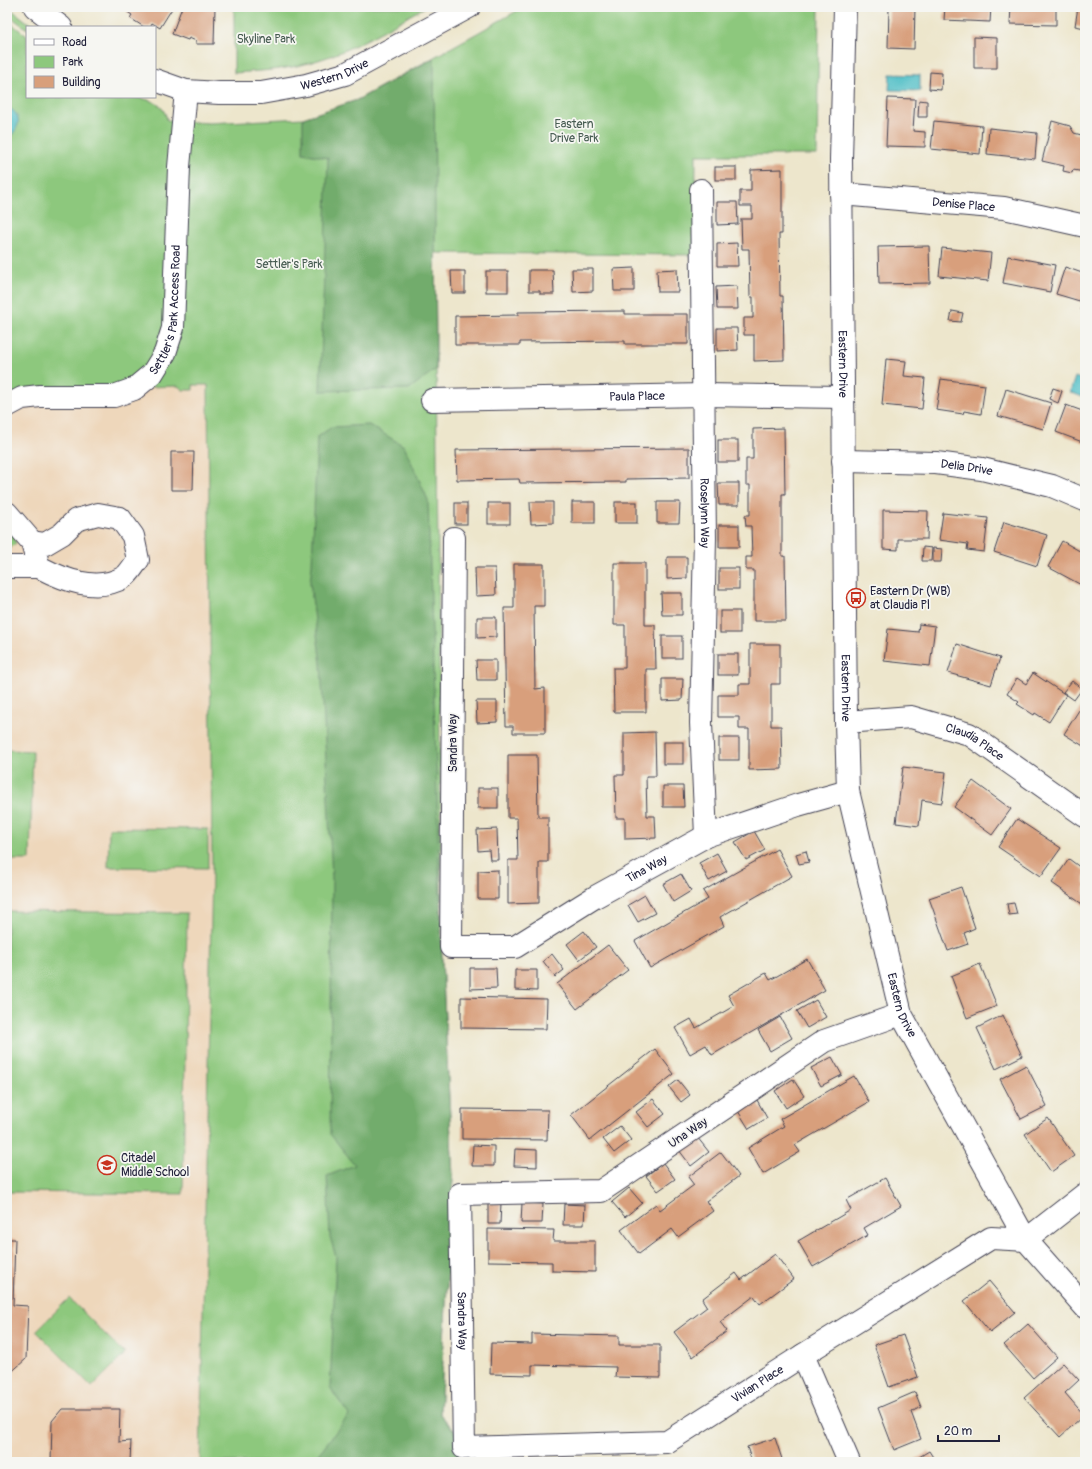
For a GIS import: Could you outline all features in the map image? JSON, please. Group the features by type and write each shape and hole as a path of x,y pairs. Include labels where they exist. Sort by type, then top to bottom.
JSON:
{"street":[{"path":"35,7 60,26"},
{"name":"Western Drive","path":"156,80 186,91 225,93 261,93 306,85 345,74 469,7"},
{"name":"Eastern Drive","path":"845,7 841,194 842,396 848,791 901,1014 1026,1240 1085,1307"},
{"name":"Settler's Park Access Road","path":"7,406 22,398 40,396 114,396 134,389 152,374 165,353 174,328 179,167 186,91"},
{"name":"Roselynn Way","path":"701,190 705,538 701,723 706,836"},
{"name":"Denise Place","path":"841,194 1004,208 1085,226"},
{"name":"Paula Place","path":"432,400 704,394 812,397 842,396"},
{"name":"Delia Drive","path":"843,461 936,463 982,469 1052,486 1085,500"},
{"path":"7,513 32,542 39,567"},
{"path":"7,567 39,567 60,578 84,584 107,583 125,577 138,560 133,536 120,518 98,514 76,520 62,534 45,544 32,542"},
{"name":"Sandra Way","path":"451,947 454,538"},
{"name":"Claudia Place","path":"846,722 911,717 969,734 1085,816"},
{"name":"Tina Way","path":"451,947 516,947 595,897 706,836 798,805 848,791"},
{"name":"Una Way","path":"460,1194 601,1191 824,1041 901,1014"},
{"name":"Sandra Way","path":"460,1194 464,1448"},
{"path":"1026,1240 1085,1194"},
{"name":"Vivian Place","path":"464,1448 667,1442 991,1238 1026,1240"},
{"path":"803,1355 848,1462"}],"shaded area":[{"path":"208,385 212,868 200,1462 7,1462 7,391"}],"green space":[{"path":"8,7 33,26 26,26 26,28 7,14"},
{"name":"Skyline Park","path":"234,7 425,7 370,38 327,57 303,65 264,71 234,73"},
{"name":"Settler's Park","path":"524,7 819,7 817,155 696,155 695,255 435,253 442,959 453,1177 440,1414 483,1462 200,1462 212,868 208,385 193,385 193,390 183,390 178,386 88,389 7,397 7,20 26,35 26,98 138,98 150,100 159,105 163,109 167,120 209,123 303,118 357,100"},
{"path":"434,58 436,369 409,389 320,391 328,158 303,153 303,118 357,100"},
{"path":"369,425 404,446 428,500 442,959 453,1177 440,1414 478,1462 320,1462 316,1457 349,1415 330,1388 336,1257 330,1237 327,1176 355,1165 330,1134 332,877 321,664 310,583 317,437 332,427"},
{"path":"7,528 14,536 16,543 7,550"},
{"path":"7,750 33,751 30,860 7,860"},
{"path":"109,828 208,829 208,868 108,867"},
{"path":"7,911 187,913 183,1194 7,1192"},
{"path":"69,1298 125,1354 92,1387 36,1331"}],"water":[{"path":"890,74 920,75 920,91 889,90"},
{"path":"7,107 16,114 18,122 15,131 7,139"},
{"path":"1075,377 1085,381 1085,398 1070,392"}],"building":[{"path":"124,7 173,7 160,28 152,23 150,26 142,26 130,18 132,15 123,9"},
{"path":"182,7 215,7 214,44 196,44 196,41 189,38 188,40 172,34"},
{"path":"889,7 915,7 914,49 888,48"},
{"path":"945,7 991,7 990,22 944,20"},
{"path":"1011,7 1056,7 1056,25 1010,24"},
{"path":"1078,7 1085,7 1085,28 1075,26"},
{"path":"974,37 997,38 997,68 974,68"},
{"path":"930,72 942,73 941,90 929,89"},
{"path":"888,98 915,99 913,131 925,132 925,147 886,146"},
{"path":"919,100 927,101 927,117 918,117"},
{"path":"934,121 982,126 980,154 931,149"},
{"path":"1052,121 1070,126 1074,133 1085,136 1085,172 1073,170 1072,173 1063,171 1064,166 1042,161"},
{"path":"989,128 1037,133 1035,159 987,154"},
{"path":"715,167 736,167 736,180 715,180"},
{"path":"782,169 782,234 779,234 780,296 783,296 784,360 754,361 754,335 744,335 744,318 753,318 753,297 750,297 749,249 742,249 741,219 752,219 752,206 740,206 740,191 751,191 751,170"},
{"path":"717,202 737,202 738,224 717,225"},
{"path":"737,243 738,266 717,266 717,244"},
{"path":"929,246 930,283 879,284 878,247"},
{"path":"942,248 991,253 988,281 939,276"},
{"path":"1008,256 1055,265 1050,292 1003,283"},
{"path":"1065,267 1085,274 1085,311 1081,310 1083,302 1056,294"},
{"path":"634,268 634,291 614,291 613,269"},
{"path":"572,269 593,269 593,291 573,292"},
{"path":"677,269 678,292 658,292 657,270"},
{"path":"529,270 553,270 554,294 540,294 540,291 529,291"},
{"path":"451,271 465,271 465,293 452,293"},
{"path":"486,271 508,271 508,292 486,292"},
{"path":"737,286 738,309 717,309 716,287"},
{"path":"625,311 625,314 688,314 688,344 625,344 625,341 520,342 520,345 455,345 455,316 518,315 518,312"},
{"path":"952,311 963,313 961,322 950,321"},
{"path":"717,328 737,328 738,350 717,351"},
{"path":"886,359 906,361 904,376 925,378 922,409 882,405"},
{"path":"941,379 985,385 981,414 964,411 963,414 936,410"},
{"path":"1053,388 1062,391 1058,403 1049,399"},
{"path":"1006,389 1051,403 1043,429 998,416"},
{"path":"1066,405 1085,412 1085,443 1056,432"},
{"path":"784,428 785,494 782,494 782,556 785,556 786,621 754,621 754,570 746,570 746,557 752,557 751,526 746,526 745,515 750,515 750,485 746,485 746,459 753,459 753,429"},
{"path":"718,440 738,440 738,462 718,462"},
{"path":"689,448 689,478 626,479 626,482 520,483 519,479 457,480 456,450"},
{"path":"171,452 194,452 193,490 171,490"},
{"path":"718,483 739,483 739,505 719,505"},
{"path":"530,502 553,502 553,523 531,524"},
{"path":"572,502 595,502 595,523 572,523"},
{"path":"615,502 637,502 637,523 615,523"},
{"path":"657,502 680,502 679,523 657,523"},
{"path":"455,503 467,503 467,524 455,524"},
{"path":"488,503 510,503 510,524 488,524"},
{"path":"883,510 928,511 927,539 898,539 898,550 883,549"},
{"path":"943,513 988,518 984,552 967,550 968,544 939,540"},
{"path":"1004,522 1047,535 1037,566 994,552"},
{"path":"719,525 739,525 739,547 719,547"},
{"path":"1062,541 1085,554 1085,587 1048,567"},
{"path":"923,547 932,548 931,561 922,561"},
{"path":"933,548 942,549 941,562 933,562"},
{"path":"667,557 687,557 687,578 667,579"},
{"path":"614,563 645,563 645,625 655,625 656,669 646,669 646,712 614,712 613,668 625,668 625,625 614,625"},
{"path":"514,564 544,564 544,606 534,606 535,689 545,688 545,733 513,733 513,726 506,726 504,608 514,608"},
{"path":"475,568 495,568 496,595 476,596"},
{"path":"719,568 739,568 739,589 719,589"},
{"path":"661,593 682,593 682,615 662,615"},
{"path":"720,611 740,611 740,633 720,633"},
{"path":"477,617 496,617 496,637 477,638"},
{"path":"919,624 935,626 930,666 884,661 888,629 918,632"},
{"path":"662,636 682,636 682,658 662,658"},
{"path":"750,644 780,644 780,684 771,684 771,726 781,726 782,769 749,770 749,729 739,729 739,717 718,717 718,695 739,695 739,684 750,684"},
{"path":"957,644 1000,658 991,685 948,673"},
{"path":"718,654 738,654 738,675 718,675"},
{"path":"476,660 496,660 496,680 477,680"},
{"path":"1033,673 1066,695 1049,722 1035,713 1034,715 1017,704 1019,702 1007,694 1017,678 1026,684"},
{"path":"662,679 683,679 682,700 662,701"},
{"path":"1072,681 1082,689 1074,700 1063,692"},
{"path":"476,701 497,701 497,722 477,723"},
{"path":"1081,707 1085,709 1085,747 1064,734"},
{"path":"655,732 656,776 646,776 647,816 655,816 656,838 625,839 625,818 616,818 615,775 624,775 624,733"},
{"path":"719,738 739,738 739,760 719,760"},
{"path":"663,742 683,742 683,764 663,764"},
{"path":"508,755 537,755 538,817 548,817 548,862 539,862 539,903 508,904 508,860 518,860 517,818 508,818"},
{"path":"903,767 946,772 942,803 922,800 919,826 896,823"},
{"path":"973,781 1011,809 992,835 954,807"},
{"path":"663,786 683,786 684,807 663,807"},
{"path":"478,788 498,788 498,808 478,808"},
{"path":"1017,819 1061,848 1041,876 998,847"},
{"path":"497,829 498,860 490,860 489,850 478,851 477,830"},
{"path":"754,831 765,850 746,860 735,842"},
{"path":"777,849 792,876 720,917 724,926 650,968 635,941 708,899 703,891"},
{"path":"806,851 809,862 799,864 796,854"},
{"path":"717,853 727,871 709,881 699,863"},
{"path":"1069,859 1085,871 1085,906 1052,883"},
{"path":"498,870 498,899 478,899 478,871"},
{"path":"681,874 691,891 673,902 663,884"},
{"path":"961,887 975,928 964,933 968,944 948,951 929,898"},
{"path":"645,895 655,913 638,922 628,905"},
{"path":"1014,903 1017,914 1009,915 1007,904"},
{"path":"584,931 596,947 579,960 567,944"},
{"path":"608,945 628,970 577,1009 557,984"},
{"path":"552,954 564,970 555,977 543,961"},
{"path":"807,959 825,990 712,1055 706,1045 690,1054 675,1028 691,1019 696,1028 734,1006 728,995 766,973 770,980"},
{"path":"980,964 997,1006 967,1018 951,976"},
{"path":"470,968 496,968 497,988 470,989"},
{"path":"515,970 537,970 537,991 515,990"},
{"path":"461,997 547,999 546,1029 461,1028"},
{"path":"816,1000 826,1017 807,1028 797,1011"},
{"path":"1003,1015 1022,1056 996,1069 977,1028"},
{"path":"780,1017 792,1038 770,1051 758,1030"},
{"path":"655,1049 674,1074 590,1140 571,1115"},
{"path":"832,1057 842,1075 821,1086 811,1068"},
{"path":"1026,1065 1047,1106 1021,1119 1000,1079"},
{"path":"854,1076 869,1102 795,1145 800,1152 763,1174 748,1148 784,1126 780,1119"},
{"path":"793,1079 804,1096 786,1108 775,1091"},
{"path":"678,1080 690,1095 681,1102 669,1087"},
{"path":"653,1099 665,1114 648,1127 636,1112"},
{"path":"757,1100 767,1118 749,1129 738,1111"},
{"path":"462,1109 548,1110 547,1140 462,1139"},
{"path":"1048,1118 1074,1156 1051,1172 1025,1134"},
{"path":"620,1126 631,1140 614,1153 603,1139"},
{"path":"697,1137 709,1152 691,1166 679,1150"},
{"path":"473,1145 494,1146 494,1166 472,1166"},
{"path":"515,1149 537,1150 537,1167 514,1166"},
{"path":"721,1152 739,1176 706,1201 713,1211 678,1237 672,1229 639,1254 621,1230 656,1204 660,1210 694,1185 688,1177"},
{"path":"663,1163 675,1179 658,1191 646,1176"},
{"path":"885,1178 901,1206 864,1228 868,1235 813,1267 798,1241 851,1210 846,1200"},
{"path":"629,1188 642,1203 625,1217 612,1202"},
{"path":"488,1203 501,1203 500,1224 488,1224"},
{"path":"522,1203 543,1204 542,1223 521,1223"},
{"path":"564,1204 585,1205 584,1225 563,1225"},
{"path":"488,1229 554,1230 553,1241 595,1241 595,1272 552,1271 552,1262 488,1261"},
{"path":"7,1239 15,1239 13,1305 28,1306 26,1359 7,1376"},
{"path":"775,1254 794,1279 760,1304 754,1296 720,1322 727,1331 693,1357 674,1332 707,1307 702,1299 736,1273 741,1280"},
{"path":"989,1281 1015,1312 990,1332 964,1301"},
{"path":"1028,1324 1057,1357 1033,1378 1004,1345"},
{"path":"532,1334 619,1336 619,1345 660,1345 660,1378 615,1377 616,1367 532,1365 532,1375 490,1374 491,1343 532,1344"},
{"path":"903,1335 918,1377 889,1387 874,1345"},
{"path":"1063,1363 1079,1380 1065,1393 1084,1415 1060,1437 1024,1398"},
{"path":"915,1392 921,1407 911,1412 921,1439 894,1450 878,1408"},
{"path":"62,1409 120,1409 119,1442 131,1441 130,1462 51,1462 52,1421"},
{"path":"775,1438 783,1462 752,1462 747,1447"},
{"path":"929,1451 936,1462 911,1462"}],"place":[{"name":"Eastern Dr (WB) at Claudia Pl","path":"856,598"},
{"name":"Citadel Middle School","path":"107,1165"}],"park label":[{"name":"Eastern Drive Park","path":"574,131"}]}
